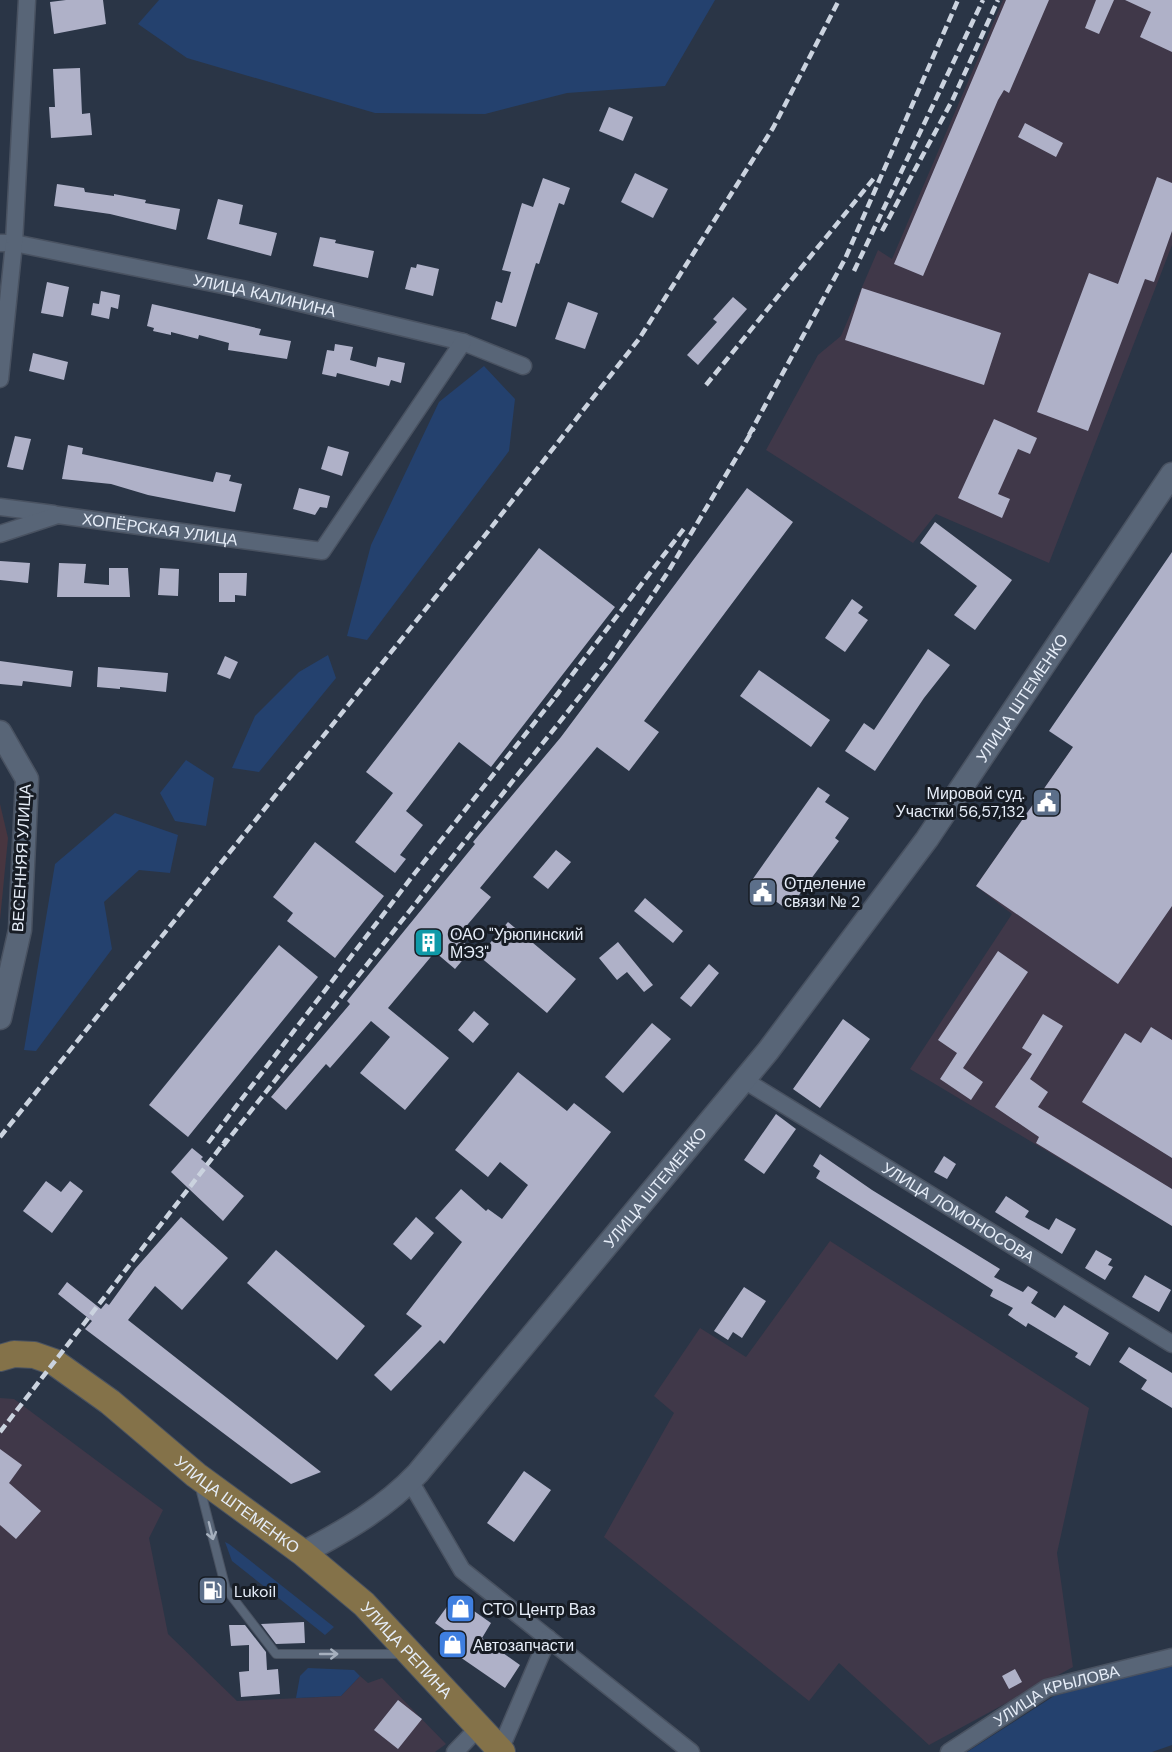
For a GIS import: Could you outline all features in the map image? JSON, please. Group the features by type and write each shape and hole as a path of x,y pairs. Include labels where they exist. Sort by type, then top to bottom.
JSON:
{"main road":[{"name":"УЛИЦА ШТЕМЕНКО","path":"0,1358 14,1354 34,1355 54,1362 110,1402 196,1475 303,1553 366,1517 410,1481 744,1080 927,839 1172,474"},
{"name":"ВЕСЕННЯЯ УЛИЦА","path":"0,1018 20,930 27,779 2,734"},
{"name":"УЛИЦА РЕПИНА","path":"303,1553 364,1604 501,1751"}],"street":[{"path":"0,379 7,243 27,0"},
{"name":"УЛИЦА КАЛИНИНА","path":"7,243 242,289 463,342 523,366"},
{"name":"ХОПЁРСКАЯ УЛИЦА","path":"0,534 58,515 322,551 463,342"},
{"path":"0,507 58,515"},
{"name":"УЛИЦА ЛОМОНОСОВА","path":"744,1080 1172,1344"},
{"path":"410,1481 462,1570 691,1752"},
{"path":"501,1751 548,1638"},
{"name":"УЛИЦА КРЫЛОВА","path":"949,1752 1047,1688 1172,1657"},
{"path":"455,1752 479,1727"}],"lane":[{"path":"196,1475 226,1589 276,1654 412,1654"}],"shaded area":[{"path":"159,0 715,0 665,86 567,93 485,114 375,113 187,58 138,24"},
{"path":"1003,0 1172,0 1172,245 1049,563 936,514 913,543 766,450 818,355 841,336 878,250 892,259"},
{"path":"484,366 515,399 509,451 367,640 347,636 371,545 439,402"},
{"path":"1172,605 1172,1226 910,1069 1012,914 976,886"},
{"path":"328,655 336,678 259,772 232,768 255,716 299,672"},
{"path":"186,760 214,778 206,826 175,821 160,793"},
{"path":"0,804 8,838 0,920"},
{"path":"115,813 178,835 170,873 139,870 104,902 112,949 36,1051 24,1050 55,864"},
{"path":"830,1241 1089,1408 1057,1553 1073,1667 929,1745 839,1663 809,1701 604,1537 674,1413 654,1396 700,1328 746,1357"},
{"path":"0,1398 14,1399 163,1510 149,1538 168,1634 237,1701 341,1696 360,1676 368,1683 382,1678 446,1744 435,1752 0,1752"},
{"path":"225,1542 334,1627 325,1635 232,1561"},
{"path":"1172,1664 1172,1745 1152,1752 967,1752 1054,1696"},
{"path":"308,1668 354,1670 360,1676 341,1696 296,1698 300,1676"}],"building":[{"path":"103,0 106,24 54,34 50,2"},
{"path":"1006,0 1049,0 1009,93 1004,90 998,100 923,276 894,264"},
{"path":"1096,0 1114,0 1099,34 1085,28"},
{"path":"1125,0 1172,0 1172,52 1140,37 1151,12"},
{"path":"80,68 82,114 90,113 92,135 51,138 49,107 55,107 53,69"},
{"path":"609,107 633,117 623,141 599,131"},
{"path":"1025,123 1063,143 1056,157 1018,137"},
{"path":"635,173 668,189 653,218 621,202"},
{"path":"1157,177 1172,183 1172,231 1154,282 1145,279 1088,431 1037,412 1089,273 1118,284"},
{"path":"543,178 570,188 564,205 559,203 539,264 536,263 516,327 491,319 496,301 502,303 511,272 502,270 522,203 533,207"},
{"path":"57,184 84,188 85,192 114,196 114,194 146,200 145,203 180,209 176,230 110,214 54,206"},
{"path":"218,199 243,205 239,224 277,233 271,256 207,239"},
{"path":"320,237 336,240 335,243 374,251 368,278 313,266"},
{"path":"417,264 439,269 433,296 405,289 411,267 416,268"},
{"path":"47,282 69,287 63,317 41,313"},
{"path":"862,288 1001,333 984,385 845,340"},
{"path":"101,291 120,295 118,309 111,307 109,319 91,315 93,303 99,304"},
{"path":"733,297 747,309 698,365 687,355 717,322 713,319"},
{"path":"568,302 598,313 585,349 555,339"},
{"path":"152,304 261,329 259,335 291,341 287,359 228,350 229,343 199,335 198,339 171,332 171,335 153,331 154,328 147,326"},
{"path":"335,344 353,347 350,360 376,367 378,357 405,363 401,383 391,380 389,386 337,373 336,377 322,374 327,350 334,351"},
{"path":"33,353 68,362 64,380 29,371"},
{"path":"994,419 1037,438 1030,454 1018,449 998,494 1010,499 1002,518 958,498"},
{"path":"15,436 31,439 23,470 7,467"},
{"path":"68,445 83,448 82,454 213,482 216,472 231,475 229,481 242,484 235,512 148,495 111,484 62,479"},
{"path":"328,446 349,452 342,476 321,469"},
{"path":"299,488 330,496 327,508 320,507 315,515 293,509"},
{"path":"747,488 793,522 644,721 659,732 629,771 597,747 480,888 491,897 457,937 472,949 455,969 435,952 388,1008 449,1058 405,1110 360,1073 390,1037 371,1021 330,1068 326,1064 286,1110 271,1097 350,1004 347,1001 475,844 473,842 561,737"},
{"path":"935,522 1012,580 975,630 954,615 977,586 920,543"},
{"path":"539,548 615,607 491,767 459,742 406,811 423,825 400,855 406,859 395,873 355,842 393,793 366,772"},
{"path":"1172,552 1172,906 1118,984 976,886 1073,747 1049,731"},
{"path":"0,561 30,563 28,583 0,580"},
{"path":"59,563 86,564 84,583 109,585 109,568 128,568 130,597 57,597"},
{"path":"160,568 179,569 178,596 158,595"},
{"path":"219,573 247,573 246,596 235,595 235,602 219,602"},
{"path":"852,599 863,607 858,613 868,620 845,652 825,638"},
{"path":"928,649 950,665 924,698 875,771 845,751 864,723 874,730"},
{"path":"225,656 238,662 230,679 217,674"},
{"path":"0,661 73,671 71,687 23,681 22,686 0,684"},
{"path":"98,667 168,673 166,692 97,687"},
{"path":"759,670 830,720 811,747 740,696"},
{"path":"818,787 830,795 825,802 849,818 835,838 839,841 788,910 750,883"},
{"path":"315,842 384,896 335,958 287,921 293,913 273,897"},
{"path":"556,850 571,862 548,889 533,877"},
{"path":"645,898 683,931 673,943 634,911"},
{"name":"ОАО \"Урюпинский МЭЗ\"","path":"508,922 576,979 547,1013 479,956"},
{"path":"618,942 653,985 644,992 627,972 617,980 599,958"},
{"path":"279,945 318,977 188,1137 149,1105"},
{"path":"998,951 1028,972 963,1068 983,1082 971,1100 940,1079 957,1053 938,1040"},
{"path":"709,964 719,973 691,1007 680,998"},
{"path":"474,1011 489,1024 473,1043 458,1030"},
{"path":"1043,1014 1063,1026 1030,1079 1048,1092 1038,1107 1172,1189 1172,1226 1036,1143 1039,1137 995,1107 1032,1054 1022,1048"},
{"path":"843,1019 870,1039 820,1108 793,1089"},
{"path":"652,1023 671,1039 623,1093 605,1077"},
{"path":"1151,1027 1172,1040 1172,1158 1082,1102 1125,1033 1141,1043"},
{"path":"518,1072 567,1111 574,1103 611,1132 444,1344 440,1340 391,1391 374,1375 422,1326 406,1314 462,1242 435,1218 461,1189 486,1211 488,1209 502,1219 528,1185 500,1162 488,1177 455,1150"},
{"path":"776,1114 796,1129 764,1174 744,1160"},
{"path":"192,1148 203,1157 201,1159 244,1196 223,1221 171,1172"},
{"path":"820,1154 872,1190 1000,1269 994,1277 1023,1292 1028,1286 1038,1292 1031,1303 1055,1318 1064,1305 1109,1333 1090,1366 1075,1357 1078,1353 1028,1323 1026,1327 1008,1315 1013,1308 990,1296 993,1290 816,1178 820,1171 813,1166"},
{"path":"944,1156 956,1164 947,1179 934,1172"},
{"path":"46,1181 61,1192 70,1181 83,1191 52,1233 23,1211"},
{"path":"1006,1196 1029,1211 1025,1217 1049,1230 1056,1218 1076,1229 1062,1254 995,1212"},
{"path":"181,1217 228,1258 182,1310 155,1286 128,1320 321,1472 291,1484 85,1329 92,1321 58,1294 67,1282 101,1309 106,1303 109,1305 135,1269"},
{"path":"416,1217 434,1233 411,1260 393,1244"},
{"path":"276,1250 365,1326 337,1360 247,1283"},
{"path":"1096,1250 1112,1259 1108,1265 1113,1267 1105,1280 1085,1268"},
{"path":"1145,1275 1171,1290 1159,1312 1132,1297"},
{"path":"744,1287 766,1301 742,1338 733,1332 728,1340 714,1331"},
{"path":"1129,1347 1172,1373 1172,1408 1141,1389 1147,1380 1119,1362"},
{"path":"0,1449 22,1465 9,1483 41,1511 16,1539 0,1525"},
{"path":"524,1471 551,1490 514,1542 487,1523"},
{"path":"454,1597 491,1623 482,1638 520,1665 505,1688 444,1646 441,1637 446,1631 435,1623"},
{"path":"304,1622 305,1643 276,1644 261,1624"},
{"path":"229,1625 245,1625 266,1652 267,1670 278,1669 280,1694 241,1697 239,1672 249,1671 249,1645 231,1646"},
{"path":"1015,1669 1022,1682 1009,1689 1002,1676"},
{"path":"398,1700 422,1719 398,1749 374,1730"}],"railway":[{"path":"0,1137 479,543 639,339 773,128 839,0"},
{"path":"749,435 845,259 958,0"},
{"path":"854,271 983,0"},
{"path":"882,231 953,99 998,0"},
{"path":"706,385 875,177"},
{"path":"223,1146 608,661 668,572 754,428"},
{"path":"555,697 686,526"},
{"path":"208,1143 415,873 559,692"},
{"path":"0,1432 227,1139"}],"place":[{"name":"Мировой суд. Участки 56,57,132","path":"1046,802"},
{"name":"Отделение связи № 2","path":"763,892"},
{"name":"ОАО \"Урюпинский МЭЗ\"","path":"429,943"},
{"name":"Lukoil","path":"213,1591"},
{"name":"СТО Центр Ваз","path":"461,1609"},
{"name":"Автозапчасти","path":"452,1645"}]}
